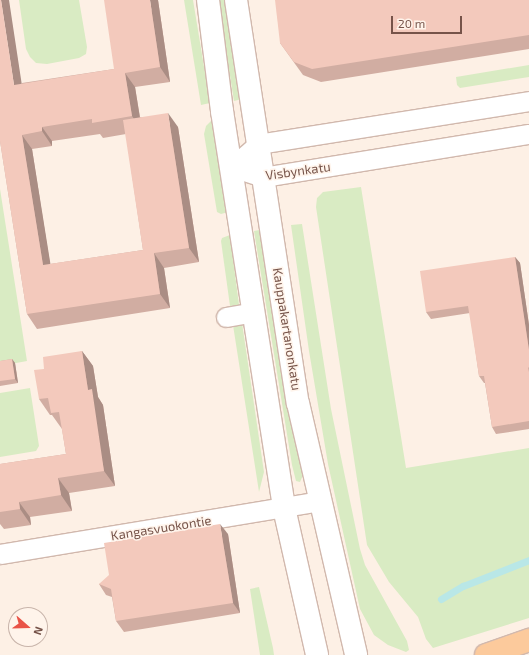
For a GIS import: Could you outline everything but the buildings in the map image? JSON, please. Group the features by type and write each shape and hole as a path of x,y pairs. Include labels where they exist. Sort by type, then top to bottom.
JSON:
{"main road":[{"path":"208,0 284,508 317,655"},
{"name":"Kauppakartanonkatu","path":"236,0 298,403 356,655"},
{"path":"486,655 529,640"}],"street":[{"path":"232,167 258,144 529,101"},
{"name":"Visbynkatu","path":"232,167 263,177 529,134"},
{"path":"226,317 254,312"},
{"name":"Kangasvuokontie","path":"0,554 321,501"}],"green space":[{"path":"19,0 79,0 87,47 86,54 79,58 47,64 36,63 30,57 26,49"},
{"path":"184,0 193,0 210,103 201,105"},
{"path":"218,0 231,0 246,98 234,101"},
{"path":"529,65 529,77 460,88 457,85 456,77"},
{"path":"212,120 228,212 221,214 217,212 204,134 206,126"},
{"path":"361,187 406,468 529,448 529,618 433,648 426,639 418,617 389,582 367,545 316,207 317,198 323,192"},
{"path":"0,189 27,361 0,366"},
{"path":"302,224 331,409 360,549 365,565 407,641 409,650 406,652 388,645 374,635 360,609 328,464 309,351 291,225"},
{"path":"265,229 304,473 300,482 296,481 292,465 254,231"},
{"path":"230,235 239,305 230,306 221,241 222,238"},
{"path":"242,323 264,472 259,492 233,325"},
{"path":"30,388 39,446 36,451 0,457 0,393"},
{"path":"259,587 274,655 260,655 250,589"}],"waterway":[{"path":"441,599 463,586 529,560"}]}
